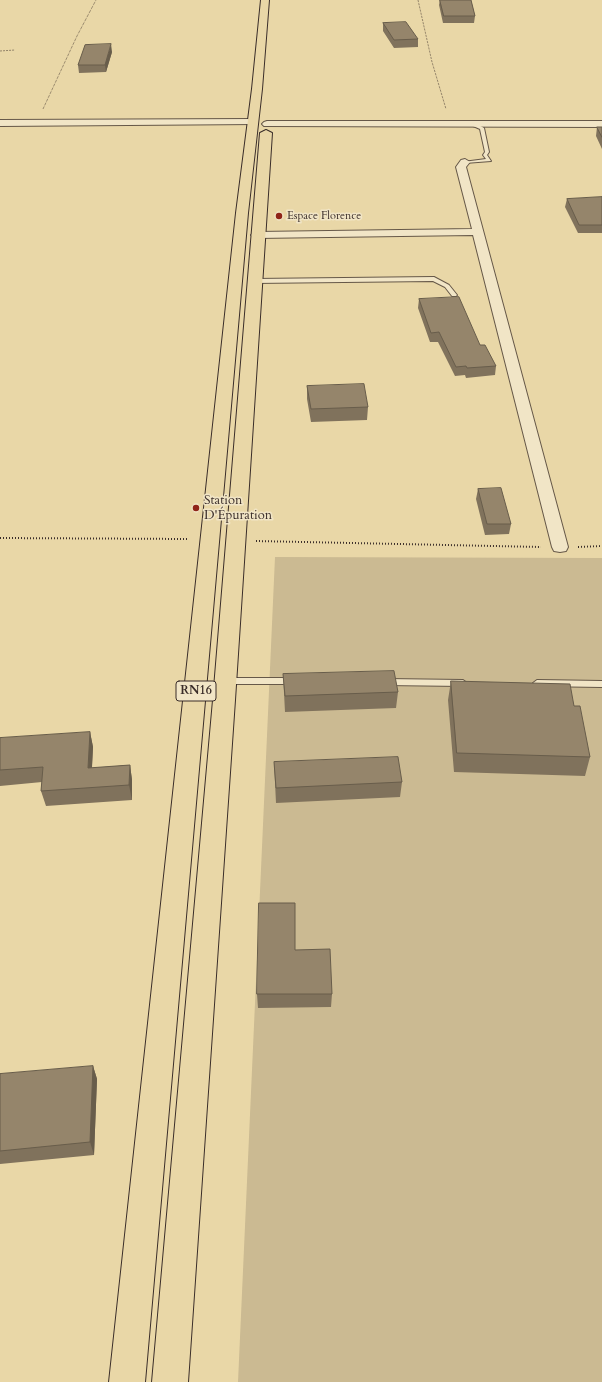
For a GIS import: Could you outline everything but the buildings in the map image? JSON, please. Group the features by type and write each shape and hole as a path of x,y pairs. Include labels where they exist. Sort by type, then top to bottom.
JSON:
{"highway":[{"name":"RN16","path":"170,1382 226,680 254,281 265,0"},
{"name":"RN16","path":"127,1382 246,178 260,123 276,0"}],"street":[{"path":"0,123 260,123 449,126 473,124 602,124"},
{"path":"465,162 461,167 560,547"},
{"path":"257,235 478,232"}],"lane":[{"path":"465,162 489,160 485,155 487,152 482,128 473,124"},
{"path":"254,281 434,279 447,286 454,295"},
{"path":"226,680 306,681"},
{"path":"377,682 473,683"},
{"path":"528,683 602,684"}],"path":[{"path":"37,123 77,36 96,0"},
{"path":"418,0 432,62 445,104 449,126"},
{"path":"0,50 15,50"},
{"path":"0,538 210,539"},
{"path":"236,541 560,547 602,546"}],"shaded area":[{"path":"275,557 602,558 602,1382 238,1382"}],"place":[{"name":"Espace Florence","path":"279,216"},
{"name":"Station D'Épuration","path":"196,508"}]}
